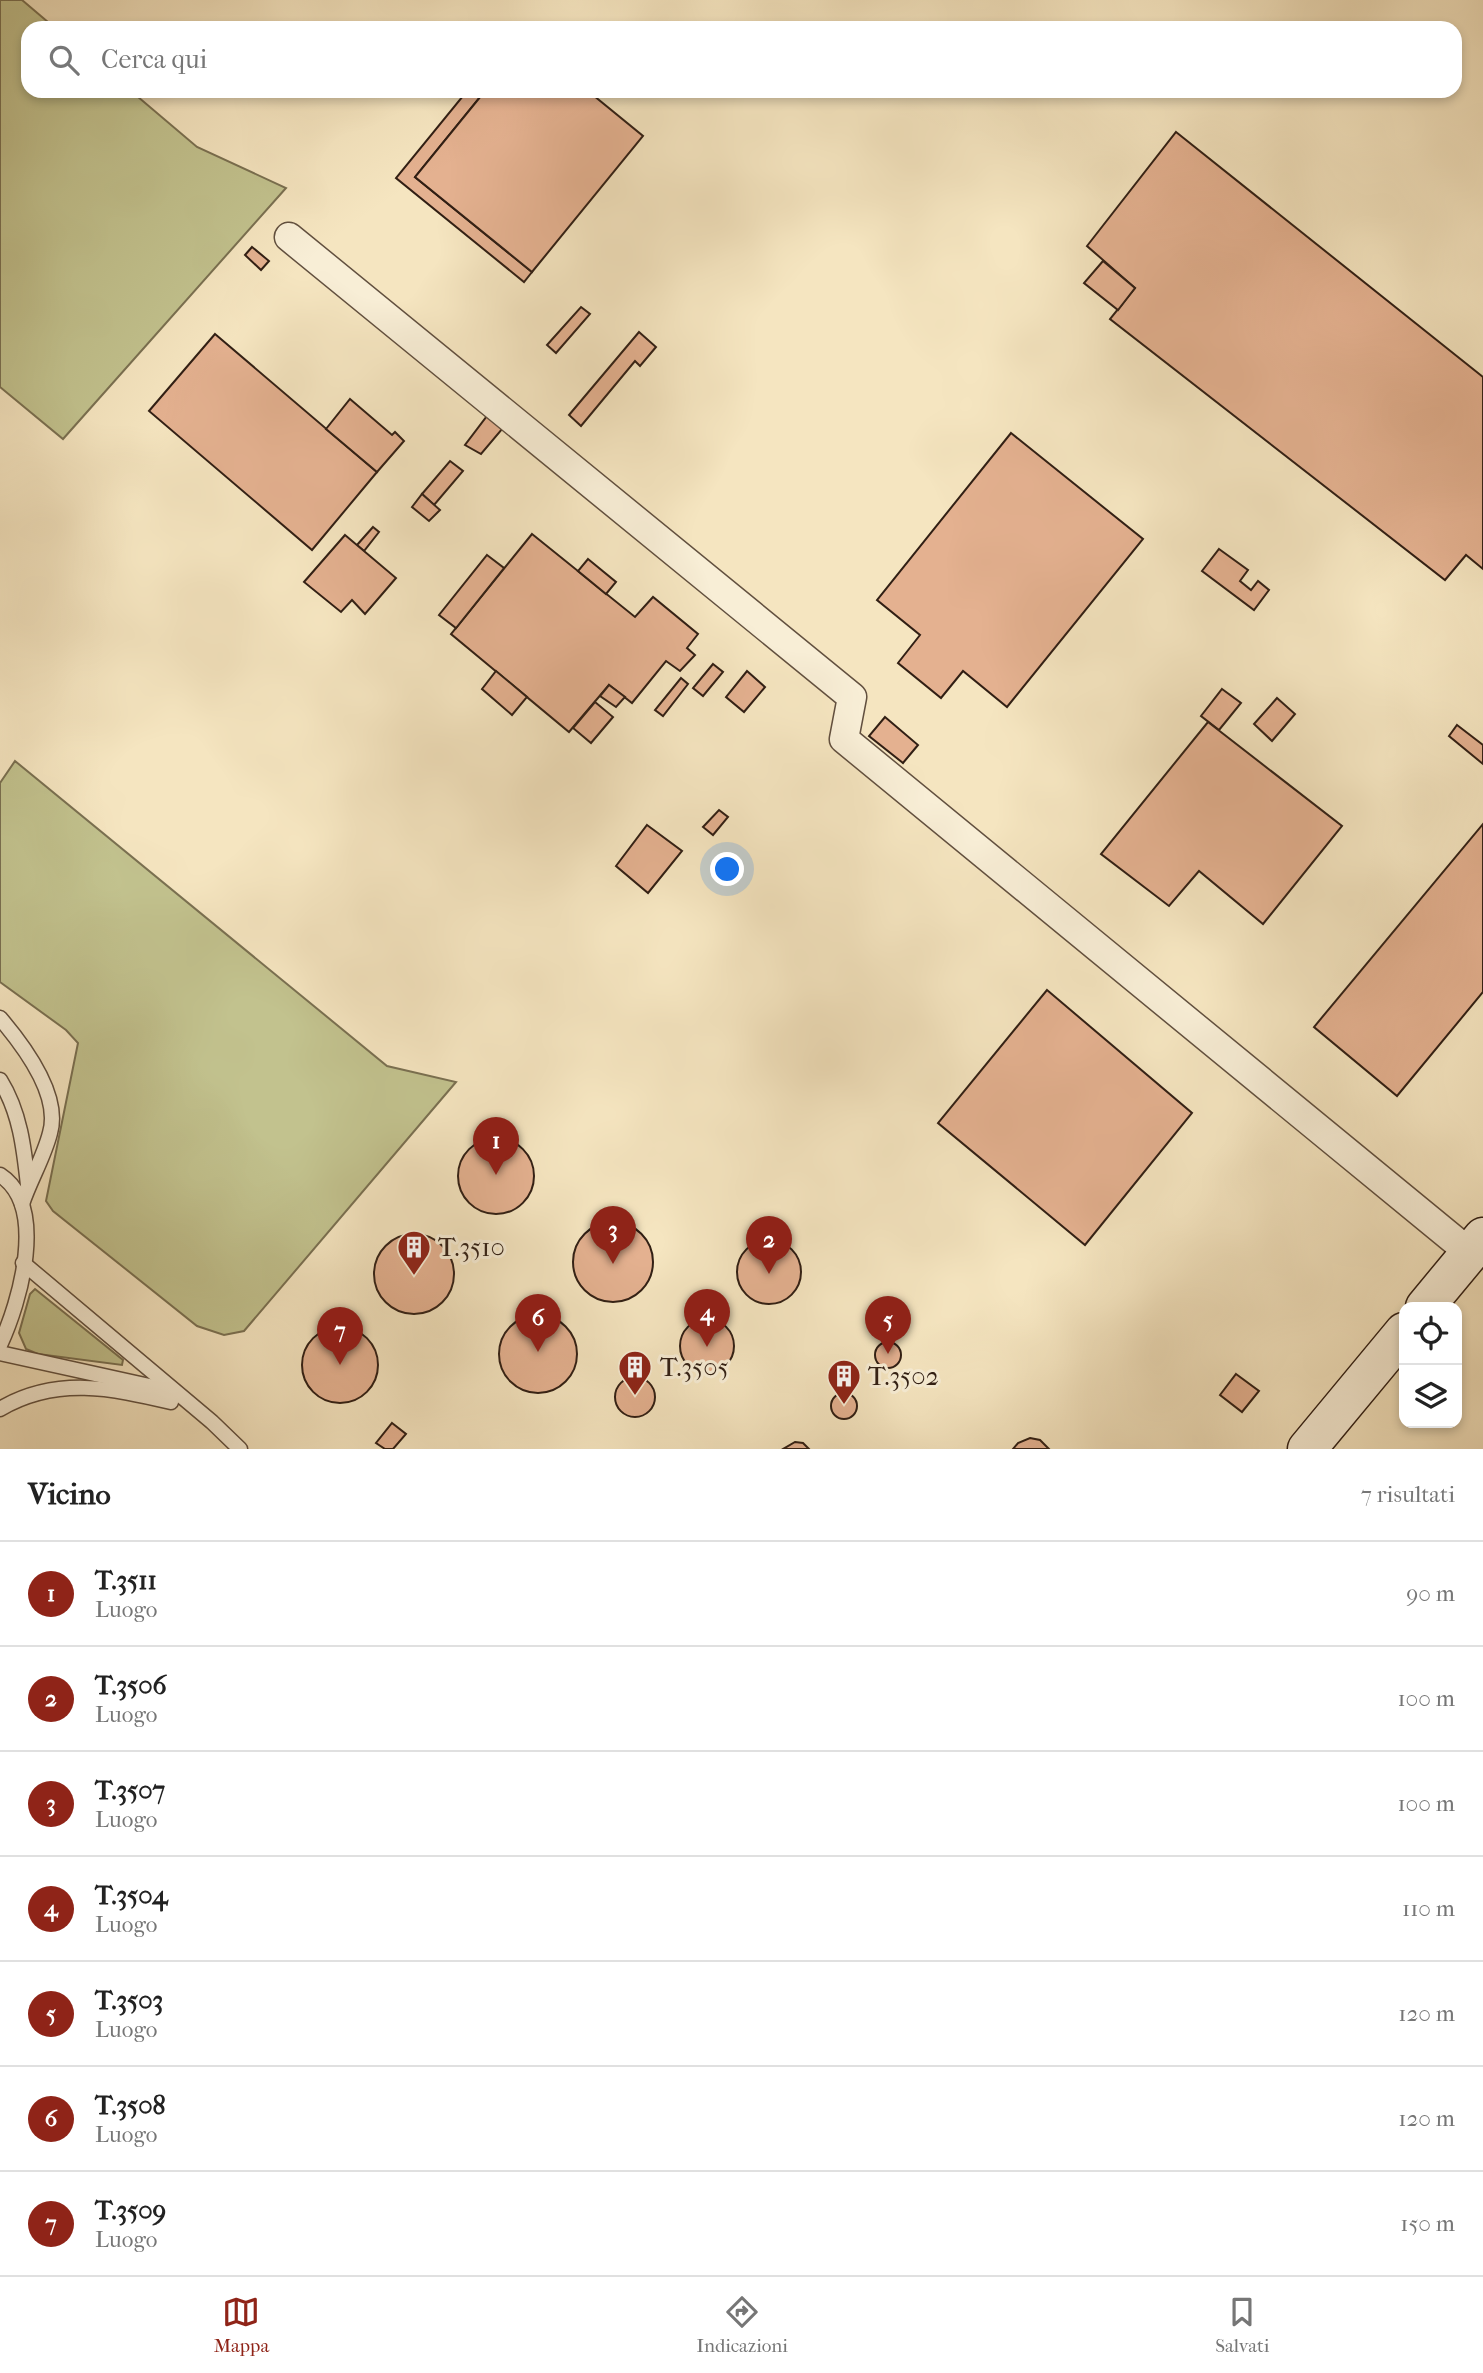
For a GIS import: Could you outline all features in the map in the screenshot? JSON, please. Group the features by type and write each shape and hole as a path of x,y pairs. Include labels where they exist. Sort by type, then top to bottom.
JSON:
{"street":[{"path":"289,237 852,697 844,738 1476,1245 1429,1302"},
{"path":"1307,1449 1399,1338"}],"lane":[{"path":"0,1018 28,1057 52,1111 51,1132 22,1203"},
{"path":"0,1080 11,1097 23,1140 28,1187"},
{"path":"0,1175 20,1195 26,1215 27,1238 8,1329 0,1345"},
{"path":"23,1263 212,1422 240,1449"},
{"path":"0,1353 154,1387 212,1422"},
{"path":"0,1409 42,1390 108,1387 175,1403 212,1422"}],"green space":[{"path":"0,0 22,0 47,21 21,21 21,98 139,98 197,147 286,188 63,439 0,387"},
{"path":"15,761 387,1066 456,1082 244,1331 224,1335 197,1326 53,1211 46,1201 78,1043 66,1030 0,982 0,783"},
{"path":"35,1289 123,1360 122,1365 38,1354 26,1349 19,1333 30,1294"}],"building":[{"path":"461,98 479,98 415,177 532,272 524,282 396,178"},
{"path":"479,98 597,98 643,136 532,272 415,177"},
{"path":"1176,132 1483,377 1483,569 1466,555 1445,580 1110,319 1135,288 1087,246"},
{"path":"252,247 269,261 261,270 245,255"},
{"path":"1103,261 1135,288 1118,310 1084,283"},
{"path":"581,307 590,314 556,353 547,345"},
{"path":"639,332 656,347 640,366 635,361 581,426 569,415"},
{"path":"215,334 377,472 312,550 149,411"},
{"path":"350,399 392,435 395,432 404,441 377,472 326,429"},
{"path":"487,416 503,428 481,454 465,445"},
{"path":"1011,433 1143,539 1007,707 963,671 941,698 898,663 920,635 877,600"},
{"path":"450,461 463,471 434,505 422,494"},
{"path":"422,494 440,510 429,521 412,507"},
{"path":"373,527 379,532 364,551 357,545"},
{"path":"532,534 635,617 653,597 698,634 687,648 695,655 680,671 666,661 632,703 609,685 569,732 451,634"},
{"path":"345,535 396,578 365,614 352,600 341,612 304,582"},
{"path":"1219,549 1248,570 1240,581 1251,590 1258,581 1269,590 1254,610 1202,571"},
{"path":"487,555 504,568 456,628 439,615"},
{"path":"588,559 616,582 606,594 578,571"},
{"path":"713,664 723,672 703,696 693,688"},
{"path":"496,671 527,697 512,715 482,689"},
{"path":"747,671 765,687 744,712 726,697"},
{"path":"681,678 688,684 663,716 655,710"},
{"path":"609,685 625,697 616,707 600,696"},
{"path":"1222,689 1241,703 1219,730 1201,716"},
{"path":"1277,698 1295,714 1272,741 1254,724"},
{"path":"595,702 613,717 591,743 573,728"},
{"path":"885,717 918,745 903,763 869,736"},
{"path":"1208,722 1342,826 1263,924 1199,871 1169,906 1101,854"},
{"path":"1457,725 1483,745 1483,764 1449,736"},
{"path":"719,810 728,817 713,835 703,827"},
{"path":"1483,824 1483,992 1397,1096 1314,1027"},
{"path":"647,825 682,851 648,893 616,866"},
{"path":"1047,990 1192,1113 1085,1245 938,1123"},
{"path":"496,1138 510,1141 523,1149 531,1162 534,1176 531,1190 523,1203 510,1211 496,1214 482,1211 469,1203 461,1190 458,1176 461,1162 469,1149 482,1141"},
{"path":"613,1222 628,1225 641,1234 650,1247 653,1262 650,1277 641,1290 628,1299 613,1302 598,1299 585,1290 576,1277 573,1262 576,1247 585,1234 598,1225"},
{"name":"T.3510","path":"414,1234 429,1237 442,1246 451,1259 454,1274 451,1289 442,1302 429,1311 414,1314 399,1311 386,1302 377,1289 374,1274 377,1259 386,1246 399,1237"},
{"path":"769,1240 787,1246 795,1254 801,1272 795,1290 787,1298 769,1304 751,1298 743,1290 737,1272 743,1254 751,1246"},
{"path":"538,1315 553,1318 566,1326 574,1339 577,1354 574,1369 566,1382 553,1390 538,1393 523,1390 510,1382 502,1369 499,1354 502,1339 510,1326 523,1318"},
{"path":"707,1319 726,1327 734,1346 726,1365 707,1373 688,1365 680,1346 688,1327"},
{"path":"348,1327 361,1333 372,1344 378,1357 376,1380 361,1397 348,1403 332,1403 319,1397 304,1380 302,1357 308,1344 325,1329"},
{"path":"888,1342 897,1346 901,1355 897,1364 888,1368 879,1364 875,1355 879,1346"},
{"path":"1236,1374 1259,1391 1242,1412 1220,1395"},
{"name":"T.3505","path":"635,1377 643,1378 649,1383 654,1389 654,1405 649,1411 643,1416 635,1417 627,1416 621,1411 616,1405 615,1397 616,1389 621,1383 627,1378"},
{"name":"T.3502","path":"844,1393 853,1397 857,1406 853,1415 844,1419 835,1415 831,1406 835,1397"},
{"path":"392,1423 406,1434 393,1449 385,1449 376,1443"},
{"path":"1030,1438 1040,1440 1049,1449 1013,1449 1018,1443"},
{"path":"795,1442 803,1443 809,1449 783,1449"}],"place":[{"name":"T.3511","path":"496,1175"},
{"name":"T.3507","path":"613,1264"},
{"name":"T.3506","path":"769,1274"},
{"name":"T.3510","path":"414,1277"},
{"name":"T.3504","path":"707,1347"},
{"name":"T.3508","path":"538,1352"},
{"name":"T.3503","path":"888,1354"},
{"name":"T.3509","path":"340,1365"},
{"name":"T.3505","path":"635,1397"},
{"name":"T.3502","path":"844,1406"}]}
